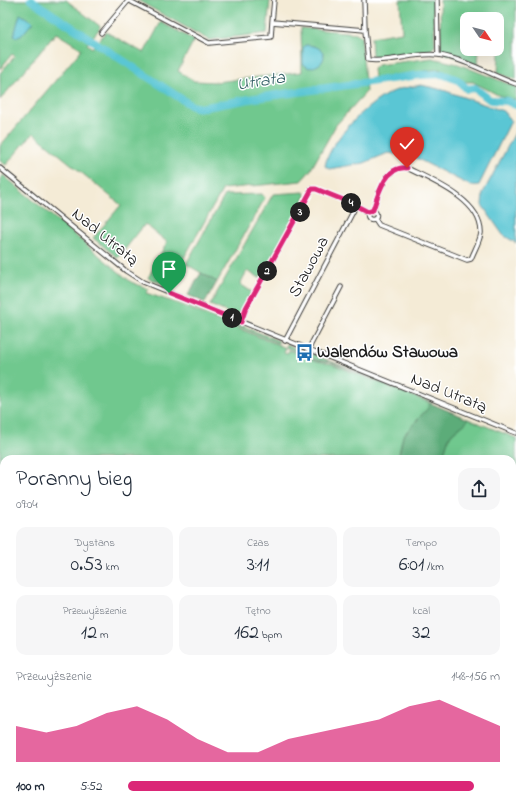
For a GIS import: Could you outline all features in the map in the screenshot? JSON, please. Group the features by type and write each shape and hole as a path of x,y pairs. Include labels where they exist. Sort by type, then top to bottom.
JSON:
{"street":[{"path":"101,33 129,0 209,43 271,37 274,0"},
{"path":"364,0 368,60 378,61 438,55 464,63 516,84"},
{"path":"437,0 438,55"},
{"path":"272,22 365,30"},
{"path":"241,322 246,308 311,191 316,189 368,212 373,210 387,177 392,171 401,167 407,168 460,197 469,206 479,222 481,232 471,259 467,260 379,225 375,219 377,215 373,210"},
{"name":"Nad Utratą","path":"0,168 133,276 143,282 284,341 516,433"},
{"name":"Stawowa","path":"284,341 356,206"},
{"path":"368,212 369,219 375,219"},
{"path":"308,350 341,287"}],"green space":[{"path":"0,0 66,0 101,27 87,44 92,48 106,32 144,53 161,22 194,40 178,71 194,81 216,82 302,72 301,28 356,33 361,36 366,92 336,125 310,171 301,181 223,189 168,286 148,278 167,242 145,224 118,258 93,238 121,205 33,133 6,165 0,161 0,146 82,49 56,33 0,100 0,73 15,56 12,54 0,69"},
{"path":"137,0 270,0 267,33 209,40"},
{"path":"400,0 433,0 435,46 431,50 376,58 372,56 371,37 402,32"},
{"path":"440,0 516,0 516,80 498,73 499,56 504,56 504,12 460,12 460,56 479,56 478,65 446,54 441,50"},
{"path":"432,58 458,64 516,87 516,100 498,95 473,82 466,82 439,69 374,78 373,69 377,65"},
{"path":"3,175 131,282 149,289 146,293 176,303 286,348 284,353 287,354 289,350 317,361 332,364 430,403 428,408 403,436 399,455 0,455 0,179"},
{"path":"304,192 306,196 260,278 247,271 240,284 252,292 238,317 210,305 273,194"},
{"path":"262,194 265,198 217,282 186,264 225,195"},
{"path":"201,273 217,282 205,303 188,295"},
{"path":"176,298 279,341 278,343 177,301"},
{"path":"287,344 302,352 305,351 432,402 331,362 317,360 286,347"},
{"path":"430,403 468,419 465,424 454,431 450,436 443,455 399,455 403,436 428,408"},
{"path":"468,419 516,438 516,455 443,455 450,436"}],"water":[{"path":"20,14 33,22 21,36 16,37 14,35"},
{"path":"305,45 319,48 322,51 324,55 321,63 309,68 303,64 303,48"},
{"path":"421,85 443,90 503,111 511,121 479,185 471,186 414,157 388,153 364,163 329,169 325,166 334,144 353,121 364,111 387,94 400,89"},
{"path":"516,131 516,243 503,235 482,205 483,193"}],"waterway":[{"name":"Utrata","path":"31,0 192,106 200,108 255,98 419,75 442,74 458,80 467,89 475,88 490,100 507,101 516,105"}],"place":[{"name":"Walendów Stawowa","path":"304,352"}],"route":[{"path":"169,293 241,322 246,308 312,189 316,189 351,203 368,212 373,210 380,190 392,171 401,167 407,168"}]}
